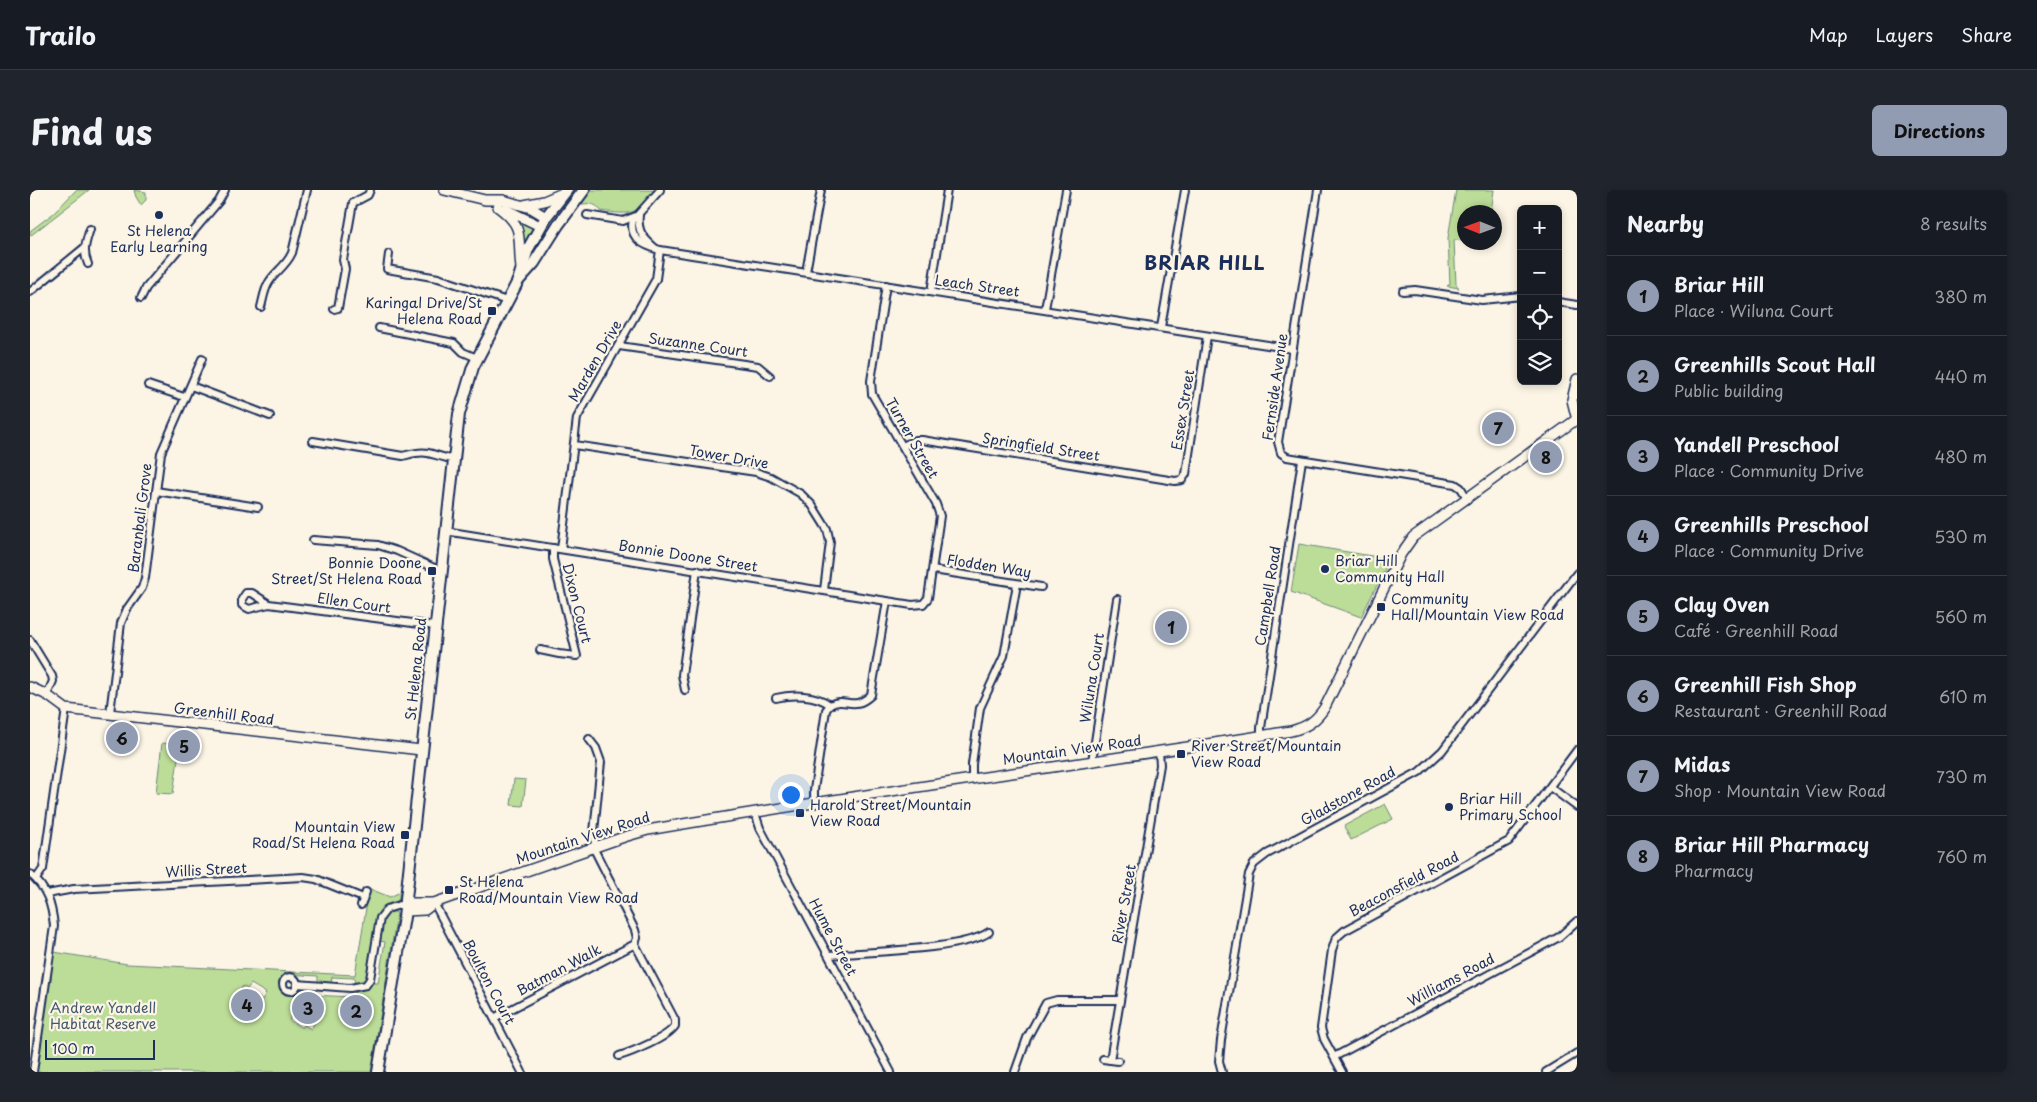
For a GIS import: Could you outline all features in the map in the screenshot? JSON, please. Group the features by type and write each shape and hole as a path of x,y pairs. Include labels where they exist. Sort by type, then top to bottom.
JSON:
{"main road":[{"name":"St Helena Road","path":"378,1072 422,750 453,459 463,395 477,358 518,281 534,263 584,190"},
{"name":"St Helena Road","path":"518,281 528,249 543,222 566,191"},
{"path":"543,222 555,230"}],"street":[{"path":"141,298 146,288 219,201 225,190"},
{"path":"261,307 267,285 274,275 287,263 292,253 307,190"},
{"path":"334,309 338,308 345,269 343,260 353,202 368,195 370,190"},
{"path":"444,190 485,200 498,207 543,222"},
{"path":"587,215 623,221 639,215 660,190"},
{"path":"806,272 821,190"},
{"path":"930,292 948,190"},
{"path":"1046,309 1066,190"},
{"path":"1161,327 1185,190"},
{"name":"Fernside Avenue","path":"1318,190 1279,448 1281,453 1287,457 1302,460 1455,484 1461,488 1466,498"},
{"path":"521,205 544,201 566,191"},
{"path":"485,200 496,199 536,210 543,222"},
{"path":"498,207 512,219 519,231 521,268"},
{"path":"639,215 639,236 658,250"},
{"path":"88,264 84,255 84,248 90,229"},
{"path":"30,292 84,248"},
{"name":"Leach Street","path":"658,250 1293,349"},
{"name":"Marden Drive","path":"561,549 579,414 656,279 658,250"},
{"path":"389,254 387,269 438,278 507,301"},
{"name":"Turner Street","path":"886,285 871,387 875,400 940,513 933,570 926,602"},
{"path":"1403,290 1415,290 1482,300 1517,296"},
{"path":"1562,302 1577,304"},
{"path":"379,328 454,342 463,352 477,358"},
{"name":"Essex Street","path":"1176,481 1182,480 1186,474 1207,336"},
{"name":"Suzanne Court","path":"619,346 758,366 770,376"},
{"name":"Baranbali Grove","path":"110,713 121,623 142,588 145,578 161,453 202,359"},
{"path":"1577,379 1572,400 1577,419"},
{"path":"148,386 184,398"},
{"path":"190,386 270,416"},
{"name":"Mountain View Road","path":"402,907 434,903 648,830 972,778 1159,752 1298,730 1318,718 1405,547 1417,533 1577,419"},
{"name":"Springfield Street","path":"903,446 915,440 922,440 1176,481"},
{"path":"313,441 403,456 417,452 453,459"},
{"name":"Tower Drive","path":"574,445 756,472 771,477 794,490 812,505 830,535 824,590"},
{"name":"Campbell Road","path":"1261,736 1263,711 1302,460"},
{"path":"156,491 258,507"},
{"name":"Bonnie Doone Street","path":"445,531 887,601 918,605 926,602"},
{"path":"313,540 378,545 404,554 441,571"},
{"name":"Dixon Court","path":"540,650 577,656 553,559 553,548"},
{"path":"685,690 682,675 697,570"},
{"name":"Flodden Way","path":"933,570 1041,587"},
{"name":"Gladstone Road","path":"1222,1072 1219,1062 1221,1040 1247,885 1254,864 1267,854 1419,772 1431,762 1442,751 1577,573"},
{"path":"972,778 972,764 980,708 1004,656 1017,584"},
{"name":"Wiluna Court","path":"1092,761 1117,598"},
{"path":"814,804 814,790 826,710 836,702 855,704 864,701 871,695 887,601"},
{"name":"Ellen Court","path":"269,604 435,626"},
{"path":"30,640 52,676 53,681 47,695"},
{"path":"30,687 47,695 66,709 43,869 33,877 47,894 52,909 54,935 33,1068"},
{"path":"776,698 791,694 823,700 830,705"},
{"name":"Greenhill Road","path":"66,709 422,750"},
{"path":"589,739 596,748 601,762 594,847 635,930 637,938 635,944 673,1015 675,1023 669,1032 633,1051 619,1056"},
{"name":"Beaconsfield Road","path":"1342,1072 1324,1039 1320,1023 1332,950 1336,938 1344,931 1509,841 1577,750"},
{"name":"River Street","path":"1110,1060 1160,765 1159,752"},
{"path":"1550,787 1577,807"},
{"name":"Hume Street","path":"755,813 760,828 891,1072"},
{"name":"Willis Street","path":"47,894 74,889 303,877 316,879 363,898"},
{"name":"Boulton Court","path":"434,903 522,1072"},
{"path":"296,984 350,988 366,985 370,979 380,918 387,910 402,907"},
{"name":"Williams Road","path":"1334,1056 1559,936 1577,921"},
{"path":"829,955 926,947 973,939 989,932"},
{"name":"Batman Walk","path":"494,1018 635,944"},
{"path":"1015,1072 1026,1038 1046,1003 1057,1000 1120,1000"},
{"path":"1546,1072 1577,1053"}],"green space":[{"path":"76,190 89,190 30,236 30,231 54,213"},
{"path":"134,190 146,192 146,200 141,205 136,197"},
{"path":"589,190 655,190 649,199 638,209 633,212 620,213 601,211 591,204 577,205"},
{"path":"1456,190 1494,190 1492,205 1457,205 1457,240 1454,240 1456,284 1459,288 1447,286 1450,284 1448,238"},
{"path":"514,216 534,229 522,249"},
{"path":"1299,544 1390,559 1361,617 1291,592"},
{"path":"162,743 180,745 173,794 156,793"},
{"path":"514,779 526,780 523,806 511,805"},
{"path":"1385,804 1393,819 1351,840 1344,826"},
{"name":"Andrew Yandell Habitat Reserve","path":"370,889 390,897 400,892 398,901 384,908 377,916 367,974 364,981 355,984 354,978 332,977 331,983 318,982 318,976 288,974 283,976 279,983 282,992 289,995 300,990 309,989 309,995 354,997 355,992 366,989 372,983 378,983 385,942 379,941 381,927 387,914 396,912 371,1072 36,1072 54,952 127,964 355,975 366,908 363,907","holes":["251,984 266,993 262,1000 258,997 250,1010 234,1000 243,986 247,989","301,994 312,1000 314,998 319,999 318,1003 324,1006 311,1029 304,1025 302,1028 289,1020 298,1003 293,1000 298,999","364,1000 369,1015 354,1020 352,1015 346,1017 342,1008"]}],"place":[{"name":"St Helena Early Learning","path":"159,215"},
{"name":"Karingal Drive/St Helena Road","path":"492,311"},
{"name":"Midas","path":"1498,428"},
{"name":"Briar Hill Pharmacy","path":"1546,457"},
{"name":"Briar Hill Community Hall","path":"1325,569"},
{"name":"Bonnie Doone Street/St Helena Road","path":"432,571"},
{"name":"Community Hall/Mountain View Road","path":"1381,607"},
{"name":"Briar Hill","path":"1171,627"},
{"name":"Greenhill Fish Shop","path":"122,738"},
{"name":"Clay Oven","path":"184,746"},
{"name":"River Street/Mountain View Road","path":"1181,754"},
{"name":"Briar Hill Primary School","path":"1449,807"},
{"name":"Harold Street/Mountain View Road","path":"800,813"},
{"name":"Mountain View Road/St Helena Road","path":"405,835"},
{"name":"St Helena Road/Mountain View Road","path":"449,890"},
{"name":"Greenhills Preschool","path":"247,1005"},
{"name":"Yandell Preschool","path":"308,1008"},
{"name":"Greenhills Scout Hall","path":"356,1011"}],"district":[{"name":"BRIAR HILL","path":"1205,263"}]}
